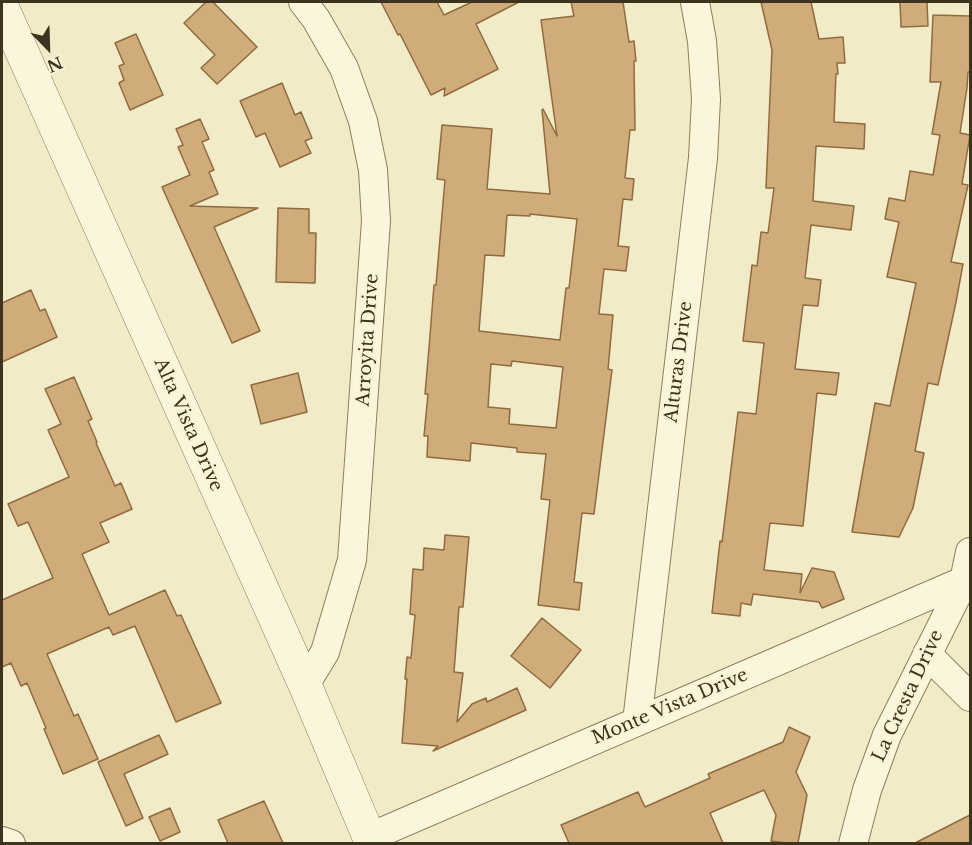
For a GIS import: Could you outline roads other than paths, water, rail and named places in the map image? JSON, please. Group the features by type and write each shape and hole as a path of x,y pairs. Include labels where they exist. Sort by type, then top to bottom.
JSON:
{"street":[{"name":"Arroyita Drive","path":"303,2 316,19 344,68 363,121 373,170 376,221 352,560 325,652 305,685"},
{"name":"Alturas Drive","path":"637,722 703,158 706,99 702,40 695,2"},
{"name":"Alta Vista Drive","path":"2,7 305,685 371,840"},
{"name":"La Cresta Drive","path":"853,843 867,790 887,735 967,580 970,552"},
{"name":"Monte Vista Drive","path":"371,840 967,580"},
{"path":"927,654 970,697"},
{"path":"2,841 11,843"}]}
